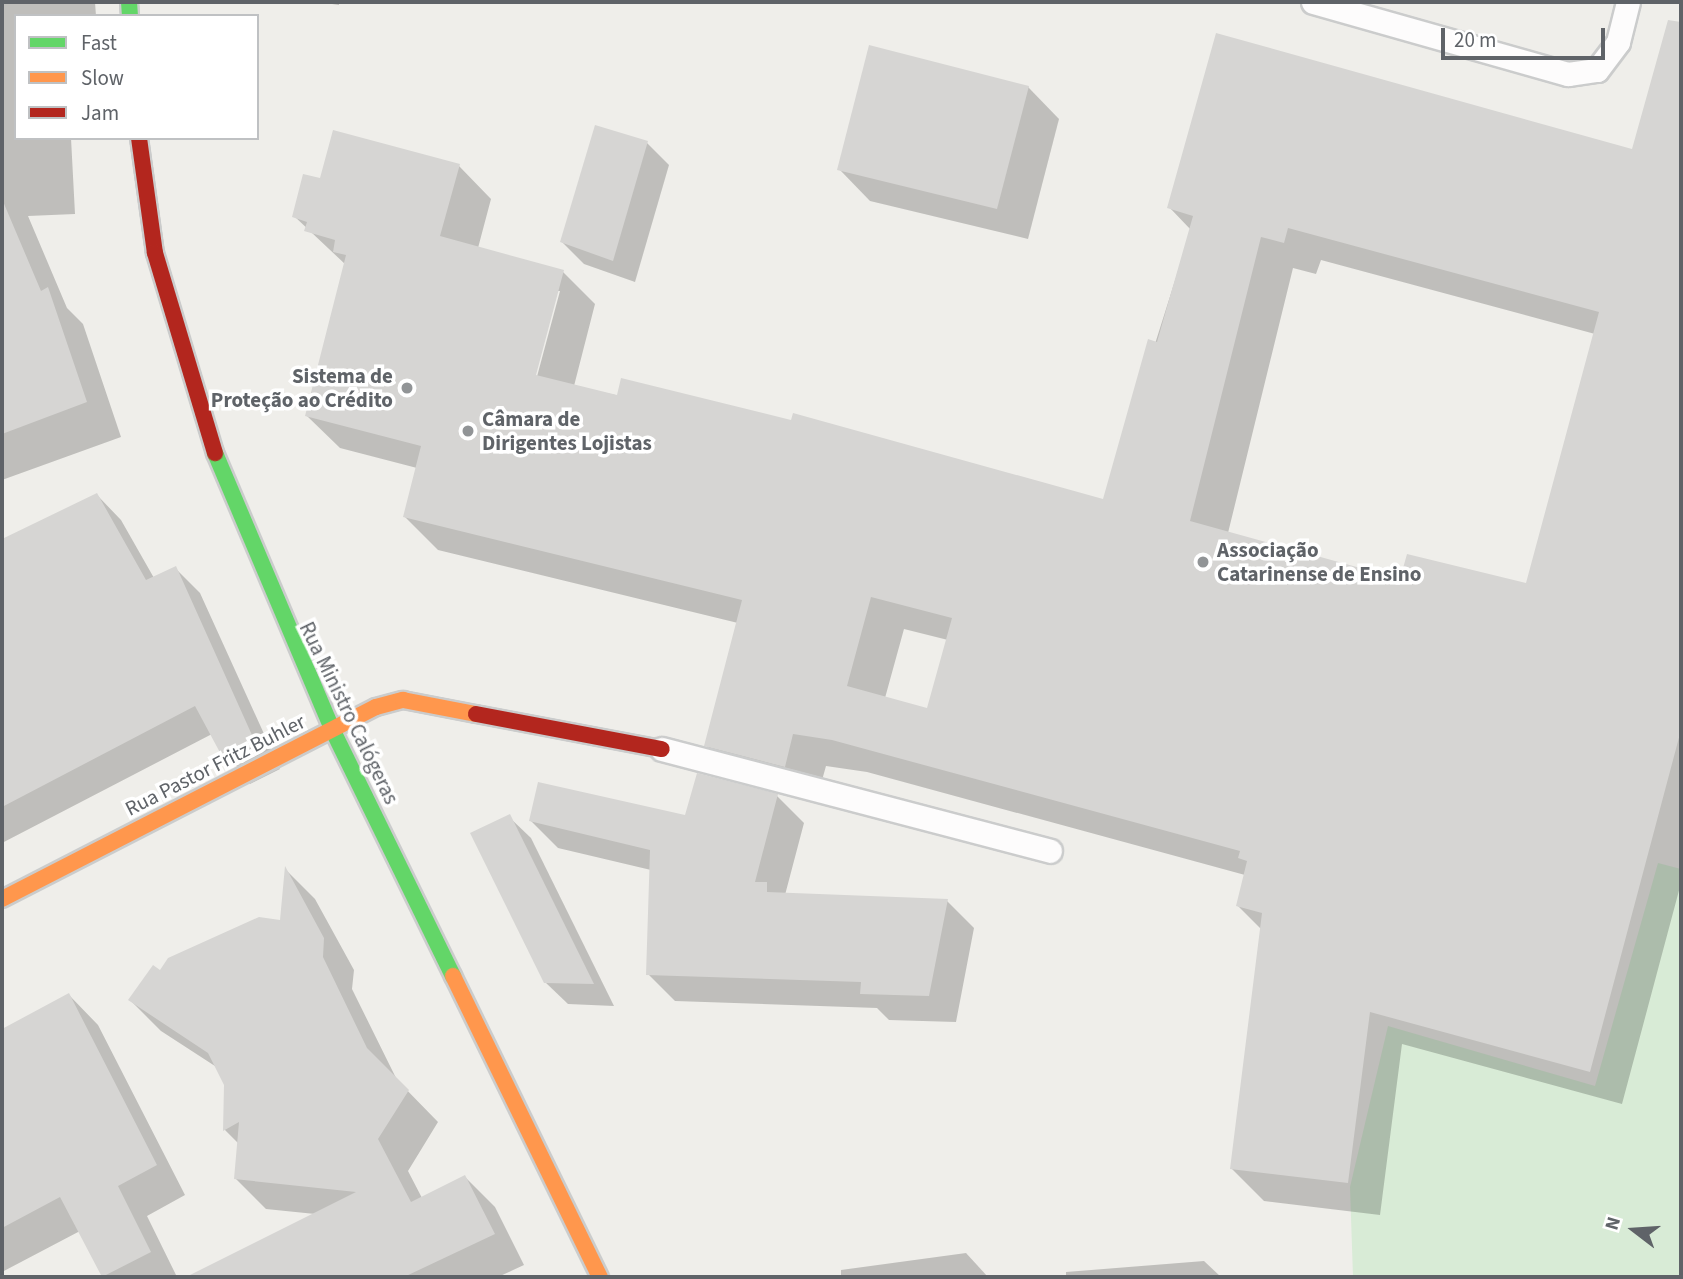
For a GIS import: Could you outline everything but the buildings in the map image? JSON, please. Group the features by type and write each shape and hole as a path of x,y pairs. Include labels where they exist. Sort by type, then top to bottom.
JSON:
{"main road":[{"name":"Rua Ministro Calógeras","path":"139,140 155,253 192,393 244,534 332,729 600,1277"},
{"name":"Rua Pastor Fritz Buhler","path":"2,899 332,729 403,700 662,749"}],"lane":[{"path":"1313,2 1568,74 1597,70 1618,42 1628,2"},
{"path":"662,749 1050,851"}],"green space":[{"path":"1658,863 1681,869 1681,1277 1353,1277 1350,1187 1388,1026 1595,1086"}],"traffic: fast":[{"path":"129,2 130,14"},
{"path":"215,453 332,729 453,976"}],"traffic: slow":[{"path":"2,899 376,707 403,700 476,714"},
{"path":"453,976 600,1277"}],"traffic: jam":[{"path":"139,140 155,253 215,453"},
{"path":"476,714 662,749"}],"place":[{"name":"Sistema de Proteção ao Crédito","path":"407,388"},
{"name":"Câmara de Dirigentes Lojistas","path":"468,431"},
{"name":"Associação Catarinense de Ensino","path":"1203,562"}]}
